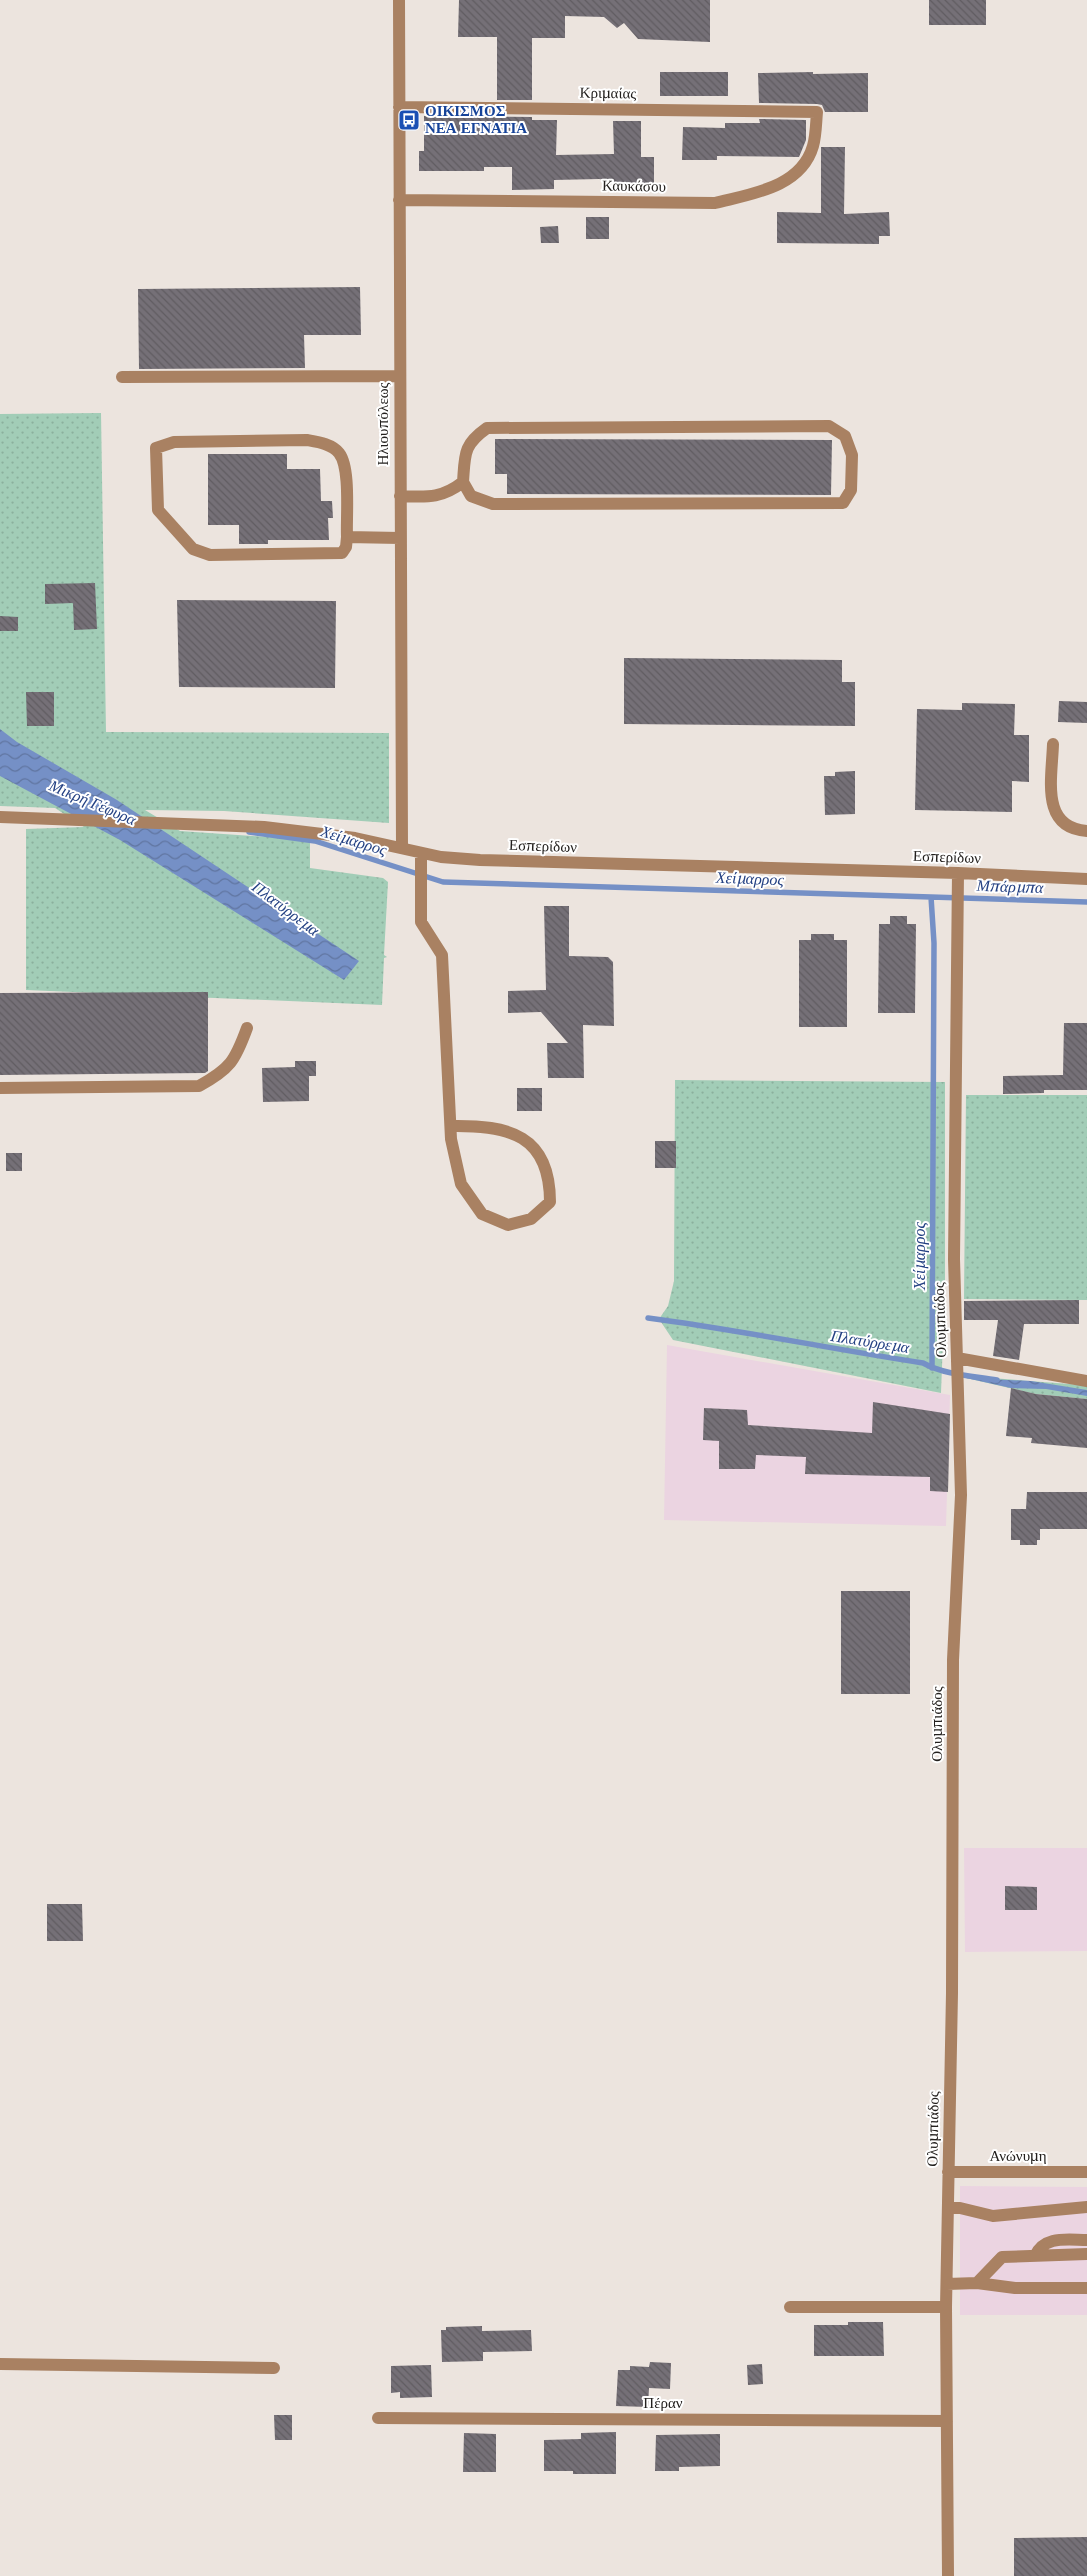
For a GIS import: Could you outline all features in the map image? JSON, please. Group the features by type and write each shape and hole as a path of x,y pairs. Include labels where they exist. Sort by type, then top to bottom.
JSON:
{"street":[{"name":"Ηλιουπόλεως","path":"399,0 402,848"},
{"name":"Κριμαίας","path":"399,107 817,112"},
{"name":"Καυκάσου","path":"399,200 714,203 787,181 804,165 813,146 817,112"},
{"path":"122,377 399,376"},
{"path":"829,426 845,436 852,455 851,490 843,504 493,504 471,496 464,482 465,450 475,437 487,428 829,426"},
{"path":"307,440 327,444 339,453 345,468 346,537 346,548 342,552 334,554 210,555 193,549 158,510 156,448 174,442 307,440"},
{"path":"400,496 433,497 449,493 464,482"},
{"path":"346,537 400,538"},
{"path":"1053,744 1052,804 1059,820 1074,830 1087,831"},
{"name":"Εσπερίδων","path":"0,817 227,824 355,838 421,853 509,862 958,873 1087,879"},
{"path":"421,853 421,922 442,955 451,1126 461,1184 482,1214 508,1226 532,1219 550,1202 550,1186 545,1161 533,1146 511,1133 483,1125 451,1126"},
{"name":"Ολυμπιάδος","path":"948,2576 946,2307 952,1992 953,1660 959,1564 960,1495 954,1250 958,873"},
{"path":"0,1088 199,1086 220,1075 237,1056 247,1028"},
{"path":"957,1358 1087,1381"},
{"name":"Ανώνυμη","path":"948,2172 1087,2172"},
{"path":"948,2208 960,2208 993,2216 1087,2207"},
{"path":"1035,2256 1040,2247 1051,2241 1087,2240"},
{"path":"977,2283 999,2259 1087,2254"},
{"path":"947,2284 977,2283 1014,2288 1087,2288"},
{"path":"790,2307 946,2307"},
{"path":"0,2364 274,2368"},
{"name":"Πέραν","path":"378,2418 948,2421"}],"shaded area":[{"path":"667,1345 950,1395 946,1526 664,1520"},
{"path":"964,1848 1087,1848 1087,1951 965,1952"},
{"path":"960,2186 1087,2187 1087,2315 960,2315"}],"green space":[{"path":"101,413 106,732 389,733 389,823 224,811 145,810 180,831 310,840 310,868 383,878 388,882 384,955 387,957 384,958 382,1005 26,990 26,829 84,827 55,808 0,806 0,414"},
{"path":"675,1080 945,1082 945,1286 941,1393 673,1340 659,1319 668,1306 674,1281"},
{"path":"966,1095 1087,1095 1087,1300 964,1299"},
{"path":"965,1376 1083,1385 1087,1386 1087,1399 1036,1394 966,1378"}],"water":[{"name":"Μικρή Γέφυρα","path":"0,729 17,742 117,800 359,961 344,980 120,840 0,776"},
{"path":"966,1378 1031,1381 1087,1390 1087,1396 1046,1389 1011,1388"}],"building":[{"path":"459,0 710,0 710,42 638,39 624,23 617,28 604,17 565,16 565,38 532,38 532,100 497,100 497,37 458,37"},
{"path":"929,0 986,0 986,25 929,25"},
{"path":"660,72 728,72 728,96 660,96"},
{"path":"813,72 813,74 868,73 868,112 825,112 822,105 817,104 759,103 758,73"},
{"path":"424,116 532,117 532,120 557,120 556,155 614,154 613,121 641,121 641,157 654,157 654,189 614,190 614,181 599,179 554,180 554,189 512,190 512,167 484,167 484,171 419,171 419,151 424,151"},
{"path":"759,119 806,120 806,140 799,157 717,156 717,160 682,160 683,127 725,128 725,123 760,123"},
{"path":"821,147 845,147 844,214 889,212 890,236 879,236 879,244 777,243 777,212 821,213"},
{"path":"586,217 609,217 609,239 586,239"},
{"path":"558,226 559,243 541,243 540,227"},
{"path":"360,287 361,335 304,335 305,368 139,369 138,289"},
{"path":"495,439 832,440 831,495 507,494 507,474 495,474"},
{"path":"208,454 287,454 287,469 320,469 321,501 332,501 333,518 328,518 329,540 268,540 268,544 239,544 239,525 208,525"},
{"path":"95,583 97,629 74,630 73,603 45,604 45,584"},
{"path":"177,600 336,601 335,688 179,687"},
{"path":"0,616 18,617 18,631 0,631"},
{"path":"624,658 842,660 842,682 855,682 855,726 624,724"},
{"path":"26,692 54,692 54,726 27,726"},
{"path":"1059,701 1087,702 1087,723 1058,722"},
{"path":"962,703 1015,704 1014,735 1029,735 1029,782 1012,781 1012,812 915,810 917,709 962,710"},
{"path":"855,771 855,814 825,815 824,776 835,776 835,772"},
{"path":"544,906 569,906 569,956 608,957 613,962 614,1026 583,1025 584,1078 548,1078 547,1043 568,1043 541,1012 508,1013 508,991 546,990"},
{"path":"890,916 907,916 907,924 916,924 915,1013 878,1013 879,924 890,924"},
{"path":"811,934 834,934 834,940 847,940 847,1027 799,1027 799,940 811,940"},
{"path":"208,992 208,1071 205,1073 0,1075 0,993"},
{"path":"1064,1023 1087,1023 1087,1090 1044,1090 1044,1093 1003,1094 1003,1076 1063,1075"},
{"path":"295,1061 316,1061 316,1076 309,1076 309,1101 263,1102 262,1068 295,1067"},
{"path":"517,1088 542,1088 542,1111 517,1111"},
{"path":"655,1141 676,1141 676,1168 655,1168"},
{"path":"6,1153 22,1153 22,1171 6,1171"},
{"path":"1079,1300 1079,1324 1024,1324 1019,1360 993,1356 998,1320 964,1320 964,1301"},
{"path":"1011,1388 1036,1394 1087,1399 1087,1448 1031,1443 1032,1438 1006,1436"},
{"path":"873,1402 950,1414 948,1492 930,1491 930,1477 805,1474 806,1457 756,1455 755,1469 719,1469 719,1441 703,1440 704,1408 747,1410 748,1425 872,1433"},
{"path":"1027,1492 1087,1492 1087,1529 1040,1529 1040,1540 1037,1540 1037,1545 1020,1545 1020,1540 1011,1540 1011,1509 1026,1509"},
{"path":"841,1591 910,1591 910,1694 841,1694"},
{"path":"1005,1886 1037,1887 1037,1910 1005,1910"},
{"path":"47,1904 82,1904 83,1941 47,1941"},
{"path":"848,2322 883,2322 884,2356 814,2356 814,2325 848,2325"},
{"path":"482,2326 482,2331 531,2330 532,2351 483,2352 483,2361 442,2362 441,2330 446,2330 446,2327"},
{"path":"650,2362 671,2363 670,2389 649,2388 648,2407 616,2406 618,2370 630,2370 630,2366 649,2367"},
{"path":"762,2364 763,2384 748,2385 747,2365"},
{"path":"431,2365 432,2397 400,2398 400,2392 391,2393 391,2366"},
{"path":"274,2415 292,2415 292,2440 275,2440"},
{"path":"616,2432 616,2474 573,2474 573,2471 544,2471 544,2440 581,2439 581,2433"},
{"path":"464,2433 496,2434 496,2472 463,2472"},
{"path":"720,2434 720,2466 679,2467 679,2471 655,2471 656,2435"},
{"path":"1087,2537 1087,2576 1014,2576 1014,2538"}],"waterway":[{"name":"Χείμαρρος","path":"249,832 315,841 443,882 931,897 934,943 932,1368"},
{"name":"Μπάρμπα","path":"931,897 1087,902"},
{"name":"Πλατύρρεμα","path":"648,1318 923,1363 950,1373 997,1380"}],"place":[{"name":"ΟΙΚΙΣΜΟΣ ΝΕΑ ΕΓΝΑΤΙΑ","path":"409,120"}]}
